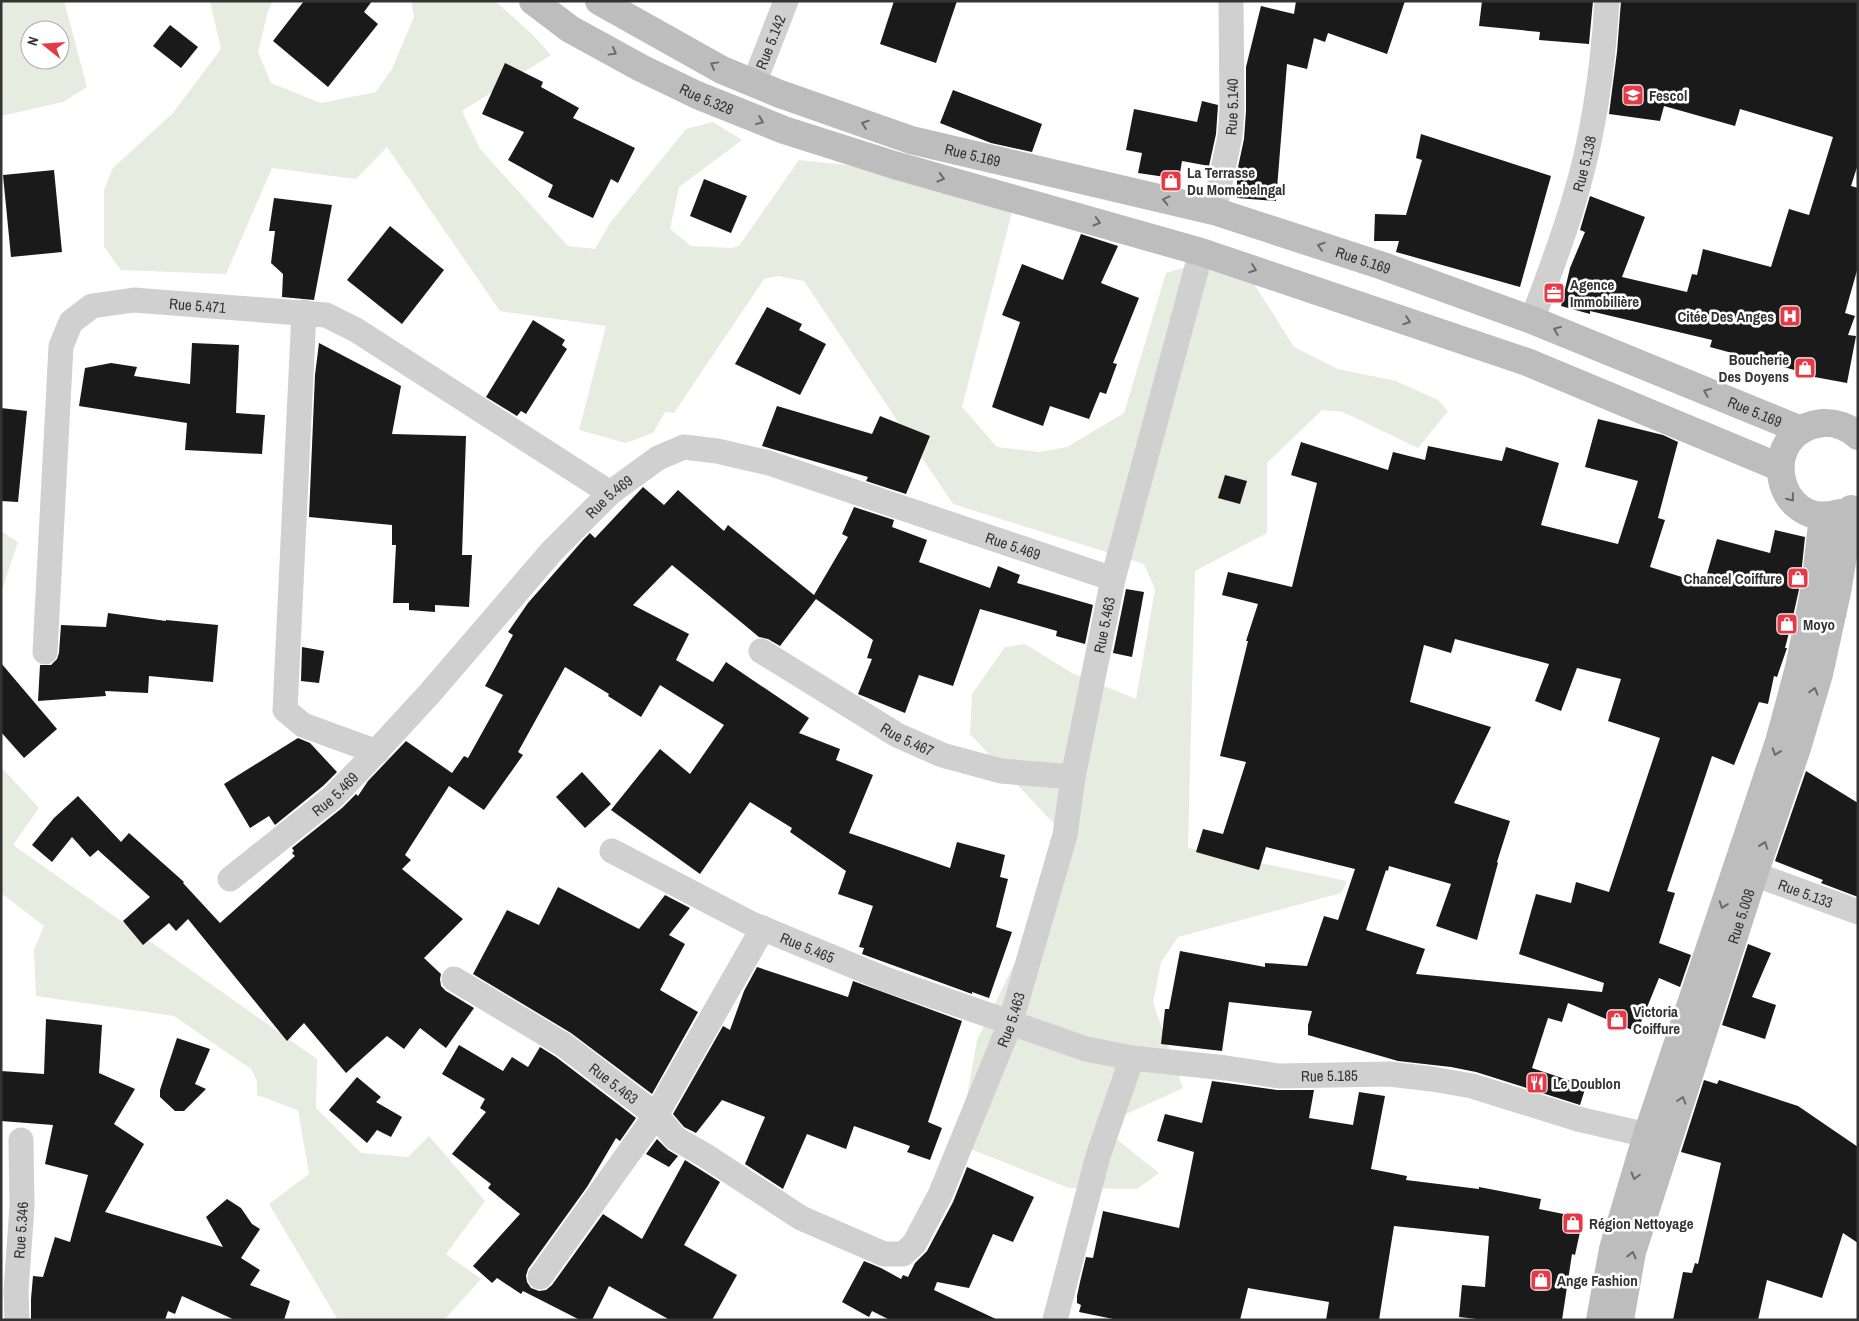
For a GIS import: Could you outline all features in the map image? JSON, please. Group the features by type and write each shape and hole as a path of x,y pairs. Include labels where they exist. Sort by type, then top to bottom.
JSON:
{"main road":[{"name":"Rue 5.328","path":"533,1 570,29 641,68 697,94 784,130 894,165"},
{"path":"599,1 722,70 754,83"},
{"name":"Rue 5.169","path":"754,83 911,140 1214,211 1383,266 1532,320 1801,430"},
{"name":"Rue 5.169","path":"894,165 1202,252 1528,362 1779,467"},
{"path":"1854,506 1837,514 1823,516 1809,513 1796,506 1787,495 1781,481 1779,467 1783,453 1790,440 1801,430 1814,424 1828,423 1857,431"},
{"name":"Rue 5.008","path":"1620,1320 1632,1252 1754,874 1803,730 1819,674 1854,506"},
{"name":"Rue 5.008","path":"1600,1320 1613,1249 1647,1135 1779,742 1799,668 1837,592 1823,516"}],"street":[{"name":"Rue 5.142","path":"754,83 786,1"},
{"name":"Rue 5.140","path":"1214,211 1230,136 1232,110 1231,1"},
{"name":"Rue 5.138","path":"1532,320 1575,197 1594,120 1604,46 1607,1"},
{"name":"Rue 5.463","path":"454,979 564,1046 656,1115 676,1138 801,1218 884,1254 903,1254 914,1244 940,1195 1010,1024 1065,835 1074,776 1113,579 1202,252"},
{"name":"Rue 5.471","path":"44,652 61,346 71,322 92,306 134,300 326,315 356,330 610,493"},
{"path":"304,312 285,710 302,725 377,752"},
{"name":"Rue 5.469","path":"230,879 333,797 430,694 552,551 610,493 658,458 684,447 717,451 769,463 1113,579"},
{"name":"Rue 5.467","path":"761,652 897,735 942,755 1001,771 1074,776"},
{"name":"Rue 5.465","path":"612,851 762,928 885,980 1010,1024"},
{"name":"Rue 5.133","path":"1754,874 1858,912"},
{"path":"540,1276 656,1115 762,928"},
{"name":"Rue 5.185","path":"1010,1024 1086,1049 1132,1058 1279,1076 1389,1074 1432,1079 1472,1086 1578,1119 1647,1135"},
{"path":"1055,1320 1098,1156 1132,1058"},
{"name":"Rue 5.346","path":"17,1320 16,1291 22,1206 21,1140"}],"shaded area":[{"path":"1,1 64,1 69,20 20,20 20,70 70,70 70,23 87,87 63,102 1,116"},
{"path":"210,1 273,1 268,11 258,52 271,83 321,103 376,92 392,69 414,17 411,1 495,1 532,34 551,55 462,111 480,149 568,246 595,249 610,223 686,129 713,122 742,140 679,187 670,229 691,246 731,248 739,246 799,160 995,181 1015,200 962,407 997,447 1040,452 1067,447 1124,413 1166,273 1193,265 1246,271 1294,347 1338,369 1396,381 1438,400 1448,411 1418,448 1343,412 1322,410 1267,463 1267,533 1195,571 1188,848 1347,881 1341,893 1178,937 1161,962 1153,1002 1183,1088 1100,1126 1159,1173 1137,1189 1069,1188 968,1148 960,1137 977,1040 1073,844 970,734 972,694 1005,647 1025,644 1072,673 1136,699 1155,589 1144,564 953,504 804,281 778,276 764,279 674,413 665,412 653,433 626,443 579,430 606,326 500,311 387,147 356,179 272,168 226,274 121,270 104,247 104,190 113,168 173,113 221,49"},
{"path":"1,531 18,542 1,593"},
{"path":"1,767 39,808 13,845 317,1059 316,1108 361,1153 408,1157 429,1136 485,1201 446,1254 481,1279 444,1320 338,1320 269,1204 309,1174 298,1110 257,1095 257,1081 251,1069 174,1016 36,996 34,950 44,926 1,893"}],"building":[{"path":"304,1 372,1 364,12 378,24 328,87 273,41"},
{"path":"894,1 957,1 936,63 880,44"},
{"path":"1296,1 1405,1 1387,54 1328,33 1325,42 1314,38 1307,69 1287,64 1276,201 1237,198 1237,172 1244,139 1246,111 1246,67 1261,6 1294,14"},
{"path":"1482,1 1593,1 1589,44 1539,40 1540,32 1479,26"},
{"path":"1621,1 1858,1 1858,164 1851,186 1858,188 1858,267 1845,313 1855,316 1848,335 1856,336 1847,383 1798,374 1798,371 1710,347 1712,340 1561,306 1570,268 1585,232 1580,230 1590,196 1645,217 1622,277 1687,292 1692,274 1697,275 1703,249 1771,267 1789,209 1809,215 1833,137 1740,109 1735,126 1664,106 1660,121 1609,114"},
{"path":"170,25 198,47 181,68 153,46"},
{"path":"505,63 543,82 541,87 579,108 573,118 635,148 618,183 611,179 593,218 548,197 553,185 508,160 524,132 482,114"},
{"path":"953,90 1042,124 1032,152 991,143 940,123"},
{"path":"1202,101 1218,105 1216,134 1209,166 1182,161 1179,179 1138,173 1142,153 1126,150 1134,109 1197,122"},
{"path":"1421,134 1551,176 1520,287 1396,252 1399,241 1374,241 1375,214 1406,215 1422,160 1416,158"},
{"path":"54,170 62,252 11,257 3,175"},
{"path":"704,179 747,196 731,233 690,216"},
{"path":"274,198 332,205 314,300 282,297 283,274 271,263 275,231 269,231"},
{"path":"390,226 444,270 402,324 347,280"},
{"path":"1081,234 1118,246 1101,283 1139,298 1113,363 1117,364 1106,394 1100,392 1089,419 1050,406 1043,426 992,407 1020,322 1002,315 1022,264 1063,280"},
{"path":"767,307 802,324 799,330 826,344 800,395 735,364"},
{"path":"533,320 565,340 562,345 567,349 526,414 521,411 517,416 486,397"},
{"path":"192,343 239,345 236,413 265,415 262,454 185,450 187,423 79,406 85,368 111,363 137,367 134,376 190,384"},
{"path":"319,343 401,386 392,434 466,436 462,555 472,555 469,607 435,605 435,612 409,610 409,603 393,603 396,545 392,545 392,525 309,517 315,375"},
{"path":"777,406 872,434 880,416 930,436 906,494 866,481 868,477 762,446"},
{"path":"1,408 27,411 18,502 1,501"},
{"path":"1598,419 1663,435 1678,442 1658,518 1665,520 1650,567 1704,584 1717,539 1770,553 1775,530 1805,537 1800,585 1785,648 1787,648 1777,677 1774,676 1768,704 1759,702 1734,765 1712,756 1667,891 1675,893 1659,943 1691,955 1680,987 1659,978 1637,1032 1568,1003 1562,1022 1548,1018 1532,1068 1586,1086 1580,1105 1476,1072 1398,1061 1308,1035 1308,1025 1312,1011 1229,1002 1222,1051 1161,1044 1165,1009 1169,1009 1180,951 1265,967 1265,963 1307,966 1324,916 1338,920 1355,869 1266,847 1259,870 1196,852 1203,829 1223,834 1246,762 1220,756 1248,641 1246,641 1258,604 1222,595 1228,572 1292,587 1317,483 1291,475 1301,442 1388,470 1393,452 1425,460 1428,446 1502,461 1506,447 1559,463 1541,525 1618,544 1638,481 1585,467","holes":["1455,639 1549,664 1535,701 1561,711 1577,668 1621,679 1608,721 1660,738 1609,892 1576,882 1571,903 1536,894 1519,954 1604,983 1602,992 1416,974 1425,949 1366,930 1386,870 1388,871 1389,866 1451,884 1436,926 1477,940 1497,862 1510,821 1454,803 1491,727 1410,702 1424,645 1451,653"]},
{"path":"1225,475 1247,481 1240,504 1218,498"},
{"path":"643,487 664,505 678,490 724,531 728,525 814,595 848,537 842,534 854,507 894,520 892,527 927,540 919,562 990,588 998,566 1020,575 1017,583 1093,605 1085,644 1056,636 1057,631 980,609 953,686 919,675 905,713 858,694 872,659 867,658 873,640 816,599 780,646 768,639 759,637 672,565 633,605 689,634 676,660 713,682 726,662 809,718 799,733 840,749 836,760 873,775 849,833 950,868 957,842 1005,855 1000,877 1008,879 996,927 1012,932 989,998 972,992 972,994 862,954 864,948 859,947 873,906 838,894 846,871 790,832 792,828 750,802 700,874 611,810 660,749 690,774 724,725 660,685 641,717 608,696 609,694 565,667 518,752 523,755 484,810 449,786 405,855 411,860 402,869 463,919 424,958 441,974 441,986 446,991 474,1008 446,1048 420,1028 404,1049 387,1036 346,1073 304,1023 287,1041 188,919 176,931 169,923 143,945 123,921 150,897 98,850 90,857 72,837 52,862 32,845 54,818 78,796 121,842 129,833 184,882 220,923 295,856 292,853 294,851 292,848 342,808 356,794 358,796 368,781 406,741 452,773 464,756 468,758 503,695 485,686 513,635 508,632 528,603 584,539 590,533 595,538"},
{"path":"1126,589 1144,592 1132,657 1113,653"},
{"path":"108,613 166,621 218,625 213,682 149,676 148,693 105,691 106,696 38,701 40,665 51,665 57,659 61,625 106,627"},
{"path":"302,647 324,651 319,683 301,681"},
{"path":"1,663 57,729 24,758 1,732"},
{"path":"298,738 310,743 337,772 323,786 275,825 269,816 250,828 224,784"},
{"path":"1806,771 1858,803 1858,897 1821,883 1823,880 1775,861"},
{"path":"582,772 611,804 585,828 556,797"},
{"path":"558,887 639,929 665,895 690,908 669,935 685,944 660,990 698,1012 652,1094 571,1033 473,974 507,910 539,925"},
{"path":"1748,944 1771,953 1752,997 1776,1005 1765,1039 1722,1025"},
{"path":"757,967 848,997 853,981 962,1021 928,1122 942,1128 930,1160 907,1152 910,1146 854,1126 846,1149 807,1134 783,1189 745,1164 765,1117 722,1100 696,1133 684,1127 673,1114 723,1026 730,1030 744,991"},
{"path":"46,1019 102,1025 99,1073 135,1089 114,1124 144,1144 105,1212 223,1247 206,1217 227,1199 241,1208 252,1224 260,1229 241,1258 260,1270 250,1285 290,1301 284,1320 235,1320 182,1296 175,1314 168,1311 165,1320 31,1320 33,1276 43,1277 55,1237 70,1242 88,1175 45,1164 53,1125 1,1121 1,1071 44,1074"},
{"path":"177,1038 210,1049 195,1084 206,1089 184,1111 175,1111 160,1097 160,1090"},
{"path":"459,1045 503,1071 512,1057 528,1067 540,1047 636,1118 620,1141 616,1138 587,1187 528,1269 526,1276 531,1288 539,1291 546,1290 552,1285 603,1214 642,1239 685,1160 720,1182 684,1245 737,1275 712,1320 670,1320 609,1286 592,1320 580,1320 523,1291 521,1294 497,1278 492,1283 473,1266 520,1214 488,1188 491,1184 452,1154 486,1112 480,1108 485,1099 442,1074"},
{"path":"357,1077 381,1097 376,1102 402,1117 391,1137 377,1130 367,1143 329,1110"},
{"path":"1704,1080 1717,1084 1719,1080 1798,1106 1858,1147 1858,1243 1843,1233 1822,1298 1767,1280 1758,1320 1673,1320 1683,1272 1692,1273 1695,1263 1698,1264 1721,1163 1681,1152"},
{"path":"1212,1081 1277,1090 1314,1090 1309,1118 1353,1125 1359,1092 1385,1096 1371,1169 1407,1176 1406,1180 1479,1189 1479,1187 1541,1199 1539,1209 1583,1218 1575,1255 1572,1254 1562,1320 1486,1320 1459,1317 1462,1285 1485,1287 1489,1236 1394,1226 1379,1320 1326,1320 1329,1302 1248,1288 1240,1320 1118,1320 1079,1312 1081,1305 1077,1303 1077,1296 1080,1282 1086,1257 1093,1258 1103,1211 1179,1228 1194,1152 1157,1141 1165,1114 1202,1123"},
{"path":"657,1139 668,1150 678,1156 669,1167 646,1154"},
{"path":"967,1167 1034,1197 1013,1242 993,1234 969,1288 937,1282 934,1290 998,1320 890,1320 872,1311 869,1317 842,1302 864,1261 901,1279 903,1275 908,1277 915,1263 927,1251 953,1202"}],"place":[{"name":"Fescol","path":"1633,95"},
{"name":"La Terrasse Du Momebelngal","path":"1171,181"},
{"name":"Agence Immobilière","path":"1554,293"},
{"name":"Citée Des Anges","path":"1790,316"},
{"name":"Boucherie Des Doyens","path":"1805,368"},
{"name":"Chancel Coiffure","path":"1798,578"},
{"name":"Moyo","path":"1787,624"},
{"name":"Victoria Coiffure","path":"1617,1020"},
{"name":"Le Doublon","path":"1537,1083"},
{"name":"Région Nettoyage","path":"1573,1223"},
{"name":"Ange Fashion","path":"1541,1280"}]}
